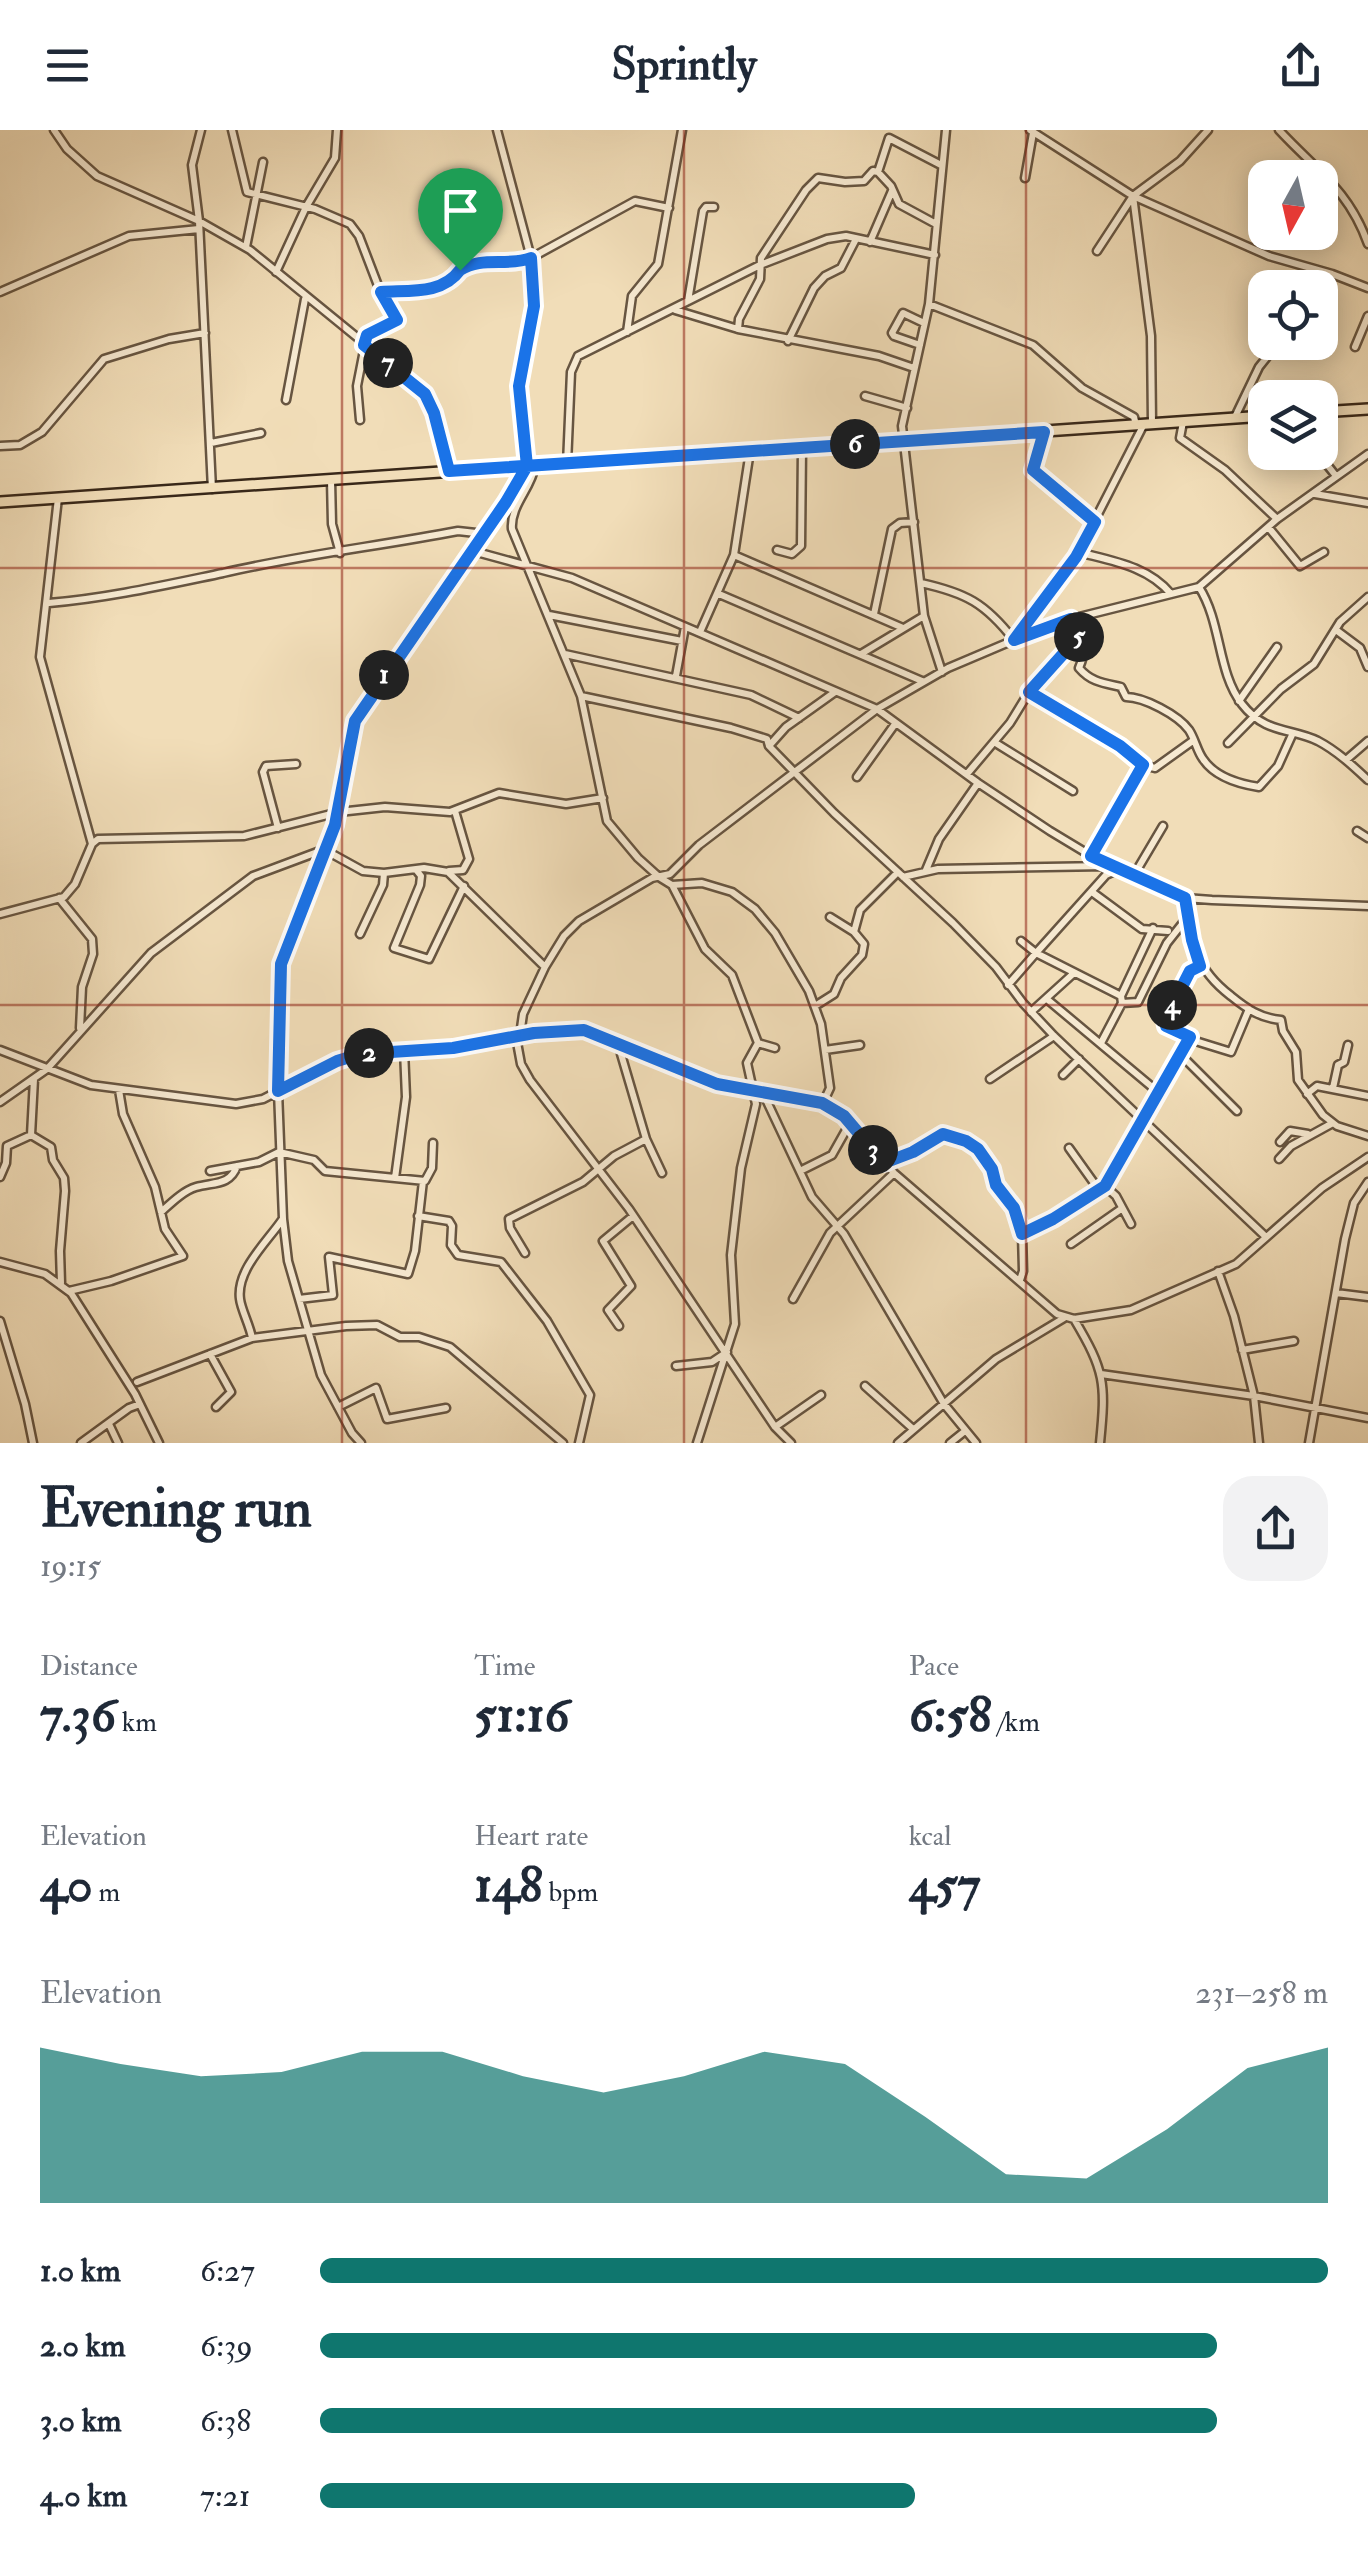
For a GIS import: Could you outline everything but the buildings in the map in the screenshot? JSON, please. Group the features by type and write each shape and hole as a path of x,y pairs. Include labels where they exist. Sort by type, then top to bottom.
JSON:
{"main road":[{"path":"1338,411 1368,409"},
{"path":"0,502 1248,417"}],"street":[{"path":"54,130 96,176 246,247 425,394 449,471"},
{"path":"202,130 192,165 199,225 212,488"},
{"path":"232,130 247,192 306,207 350,224 397,320 367,335 357,386 360,420"},
{"path":"276,272 306,207 335,158 337,130"},
{"path":"497,130 531,258 534,306 519,386 533,476 511,519 581,696 607,821 638,858 672,885 705,949 732,975 758,1043 747,1063 812,1198 837,1225 944,1404 976,1443"},
{"path":"627,332 632,296 658,264 682,130"},
{"path":"942,672 924,616 902,426 928,304 946,130"},
{"path":"1097,251 1134,196 1180,161 1208,130"},
{"path":"1280,130 1334,182 1354,208 1368,243"},
{"path":"1025,178 1032,131 1134,196 1269,256 1368,288"},
{"path":"878,172 889,138 940,165"},
{"path":"246,247 263,162"},
{"path":"738,329 739,319 760,279 766,250 818,178 858,183 872,171 878,172 900,204 936,224"},
{"path":"870,242 893,190"},
{"path":"1014,640 1078,552 1144,424 1151,336 1134,196"},
{"path":"381,292 439,288 473,263 510,264 531,258 634,201 669,208"},
{"path":"687,302 703,211 714,207"},
{"path":"0,292 129,236 199,225"},
{"path":"568,464 574,362 578,356 760,265 827,239 856,239 935,255"},
{"path":"788,341 814,288 825,276 841,268 856,239"},
{"path":"286,400 306,297"},
{"path":"928,304 1033,346 1082,388 1144,424"},
{"path":"674,310 788,341 879,356 914,368"},
{"path":"920,345 892,332 903,313 924,323"},
{"path":"1355,346 1368,316"},
{"path":"0,446 20,446 42,432 104,359 169,339 205,333"},
{"path":"1235,418 1264,360"},
{"path":"865,396 907,408"},
{"path":"1184,422 1180,438 1225,470 1277,520"},
{"path":"1044,432 1033,470 1095,522"},
{"path":"211,443 261,433"},
{"path":"777,550 792,554 800,546 802,447"},
{"path":"700,632 734,555 750,451"},
{"path":"792,1443 775,1427 633,1216 521,1064 518,1036 523,1014 545,966 579,921 652,878 670,874 700,844 877,710 942,672 1014,640 1071,619 1199,587 1277,520 1368,454"},
{"path":"358,1442 321,1376 288,1261 279,1152 281,964 339,812 355,721 531,466"},
{"path":"1331,470 1336,476"},
{"path":"331,480 332,524 340,552"},
{"path":"1314,494 1368,503"},
{"path":"58,498 49,603 41,643 44,675 92,844"},
{"path":"874,614 892,529 900,523 914,522"},
{"path":"1269,528 1300,566 1324,552"},
{"path":"49,603 104,598 134,589 164,587 458,531 484,534"},
{"path":"473,551 572,578 877,710 978,783 1091,856 1185,898 1368,906"},
{"path":"1078,552 1147,573 1172,594"},
{"path":"734,555 903,628"},
{"path":"921,583 956,591 974,600 996,616 1014,640"},
{"path":"1199,587 1215,616 1224,658 1240,701 1278,732 1318,741 1368,780"},
{"path":"720,594 923,682"},
{"path":"1228,742 1281,689 1314,664 1350,610 1368,597"},
{"path":"549,615 682,641"},
{"path":"860,654 924,616"},
{"path":"1071,619 1082,633 1087,650 1081,672 1091,680 1120,687 1126,696 1138,697 1187,728 1212,769 1242,785 1259,787 1274,771 1292,735"},
{"path":"676,676 685,627"},
{"path":"1336,630 1360,648 1368,667"},
{"path":"966,774 1029,692 1082,633"},
{"path":"1240,701 1277,647"},
{"path":"564,654 676,676 751,696 799,718"},
{"path":"769,746 786,727 835,692"},
{"path":"1029,692 1120,746 1143,765 1156,768 1194,740"},
{"path":"581,696 767,739 769,746 996,968 1054,1036 1266,1237"},
{"path":"857,776 895,724"},
{"path":"994,742 1072,790"},
{"path":"1346,760 1368,742"},
{"path":"278,828 263,772 266,766 296,764"},
{"path":"1091,856 1143,765"},
{"path":"926,870 938,839 978,783"},
{"path":"0,914 59,898 75,884 92,844 98,839 244,836 339,812 385,807 455,811 499,793 566,804 603,798"},
{"path":"448,872 462,870 468,859 455,811"},
{"path":"1134,875 1163,826"},
{"path":"1357,831 1368,838"},
{"path":"0,1102 34,1080 80,1029 104,1009 151,953 253,876 298,857 326,851 353,868 384,873 436,868 448,872 545,966"},
{"path":"854,932 860,910 900,874 1108,866"},
{"path":"416,870 421,876 420,884 394,948 429,959 464,886"},
{"path":"1008,984 1106,875 1118,870"},
{"path":"360,934 383,885 384,873"},
{"path":"672,885 715,886 746,901 775,933 815,1006 830,1088 822,1103"},
{"path":"1092,892 1140,928 1168,931"},
{"path":"59,898 92,938 93,954 82,987 80,1029"},
{"path":"1185,898 1200,966 1218,986 1257,1015 1281,1020 1296,1052 1298,1080 1307,1094 1332,1124 1368,1136"},
{"path":"815,1006 830,999 841,978 864,951 864,944 854,932 830,917"},
{"path":"1021,941 1036,954 1121,999 1138,1002 1167,943 1187,918"},
{"path":"1140,928 1143,950"},
{"path":"1101,1043 1152,928"},
{"path":"1200,966 1190,971 1165,1020 1166,1026 1230,1052 1249,1009"},
{"path":"1032,1012 1074,973"},
{"path":"1048,1000 1158,1092"},
{"path":"0,1050 74,1081 236,1104 263,1099 337,1061 360,1054 453,1048 518,1036 584,1030 700,1078 822,1103 850,1122 894,1173 1064,1318 1074,1319 1131,1310 1236,1264 1322,1188 1368,1157"},
{"path":"990,1080 1054,1036"},
{"path":"1022,1234 1102,1188 1190,1037"},
{"path":"758,1043 775,1048"},
{"path":"621,1044 646,1139 662,1173"},
{"path":"825,1050 860,1045"},
{"path":"1332,1088 1348,1045"},
{"path":"395,1178 406,1097 404,1050"},
{"path":"1180,1054 1237,1110"},
{"path":"1063,1075 1079,1059"},
{"path":"31,1135 34,1080"},
{"path":"1307,1094 1317,1086 1368,1096"},
{"path":"68,1291 183,1256 165,1229 155,1187 122,1114 120,1090"},
{"path":"697,1443 735,1324 731,1255 748,1133 759,1092"},
{"path":"800,1171 832,1155 850,1122"},
{"path":"1279,1159 1309,1134 1332,1124"},
{"path":"1280,1142 1290,1131 1309,1134"},
{"path":"884,1163 943,1134 966,1141 988,1162 996,1185 1014,1208 1022,1234 1020,1280"},
{"path":"0,1177 7,1146 31,1135"},
{"path":"31,1135 52,1147 64,1178 61,1283"},
{"path":"526,1253 510,1228 509,1219 583,1182 614,1156 646,1139"},
{"path":"210,1171 259,1162 279,1152 314,1160 325,1171 422,1181 428,1179 432,1168 434,1143"},
{"path":"1069,1148 1102,1188 1116,1196 1131,1224"},
{"path":"162,1212 198,1186 223,1182 238,1166"},
{"path":"793,1299 837,1225 894,1173"},
{"path":"299,1299 333,1295 329,1257 408,1274 415,1252 422,1181"},
{"path":"1309,1443 1354,1203 1368,1182"},
{"path":"1070,1244 1122,1209"},
{"path":"418,1216 450,1221 453,1252 458,1255 501,1262 547,1321 590,1395 579,1443"},
{"path":"619,1326 608,1310 631,1286 604,1242 633,1216"},
{"path":"252,1338 247,1312 240,1300 244,1277 283,1219"},
{"path":"0,1262 33,1269 61,1283 140,1404 159,1443"},
{"path":"1218,1272 1254,1396 1259,1443"},
{"path":"1336,1293 1368,1298"},
{"path":"898,1443 996,1359 1064,1318"},
{"path":"1074,1319 1091,1343 1101,1374 1104,1400 1100,1443"},
{"path":"0,1321 25,1404 32,1443"},
{"path":"137,1382 252,1338 377,1325 400,1336 419,1337 450,1347 563,1443"},
{"path":"1242,1350 1294,1341"},
{"path":"676,1366 712,1362 727,1353"},
{"path":"210,1354 230,1392 216,1407"},
{"path":"1101,1374 1254,1396 1368,1418"},
{"path":"865,1386 913,1429"},
{"path":"338,1407 376,1388 387,1419 446,1408"},
{"path":"775,1427 821,1395"},
{"path":"81,1443 140,1404"},
{"path":"109,1424 118,1443"},
{"path":"950,1443 965,1431"}],"route":[{"path":"460,270 439,288 381,292 397,320 367,335 364,345 430,401 449,471 527,466 675,457 802,447 1044,432 1032,462 1033,470 1095,522 1076,557 1014,640 1071,619 1082,633 1029,692 1120,746 1143,765 1091,856 1185,898 1200,966 1190,971 1165,1020 1166,1026 1190,1037 1105,1186 1022,1234 1014,1208 996,1185 988,1162 966,1141 943,1134 884,1163 844,1116 822,1103 717,1084 584,1030 534,1033 453,1048 360,1054 337,1061 278,1091 281,964 339,812 355,721 522,479 527,466 519,386 533,319 531,258 510,264 473,263 460,270"}]}
